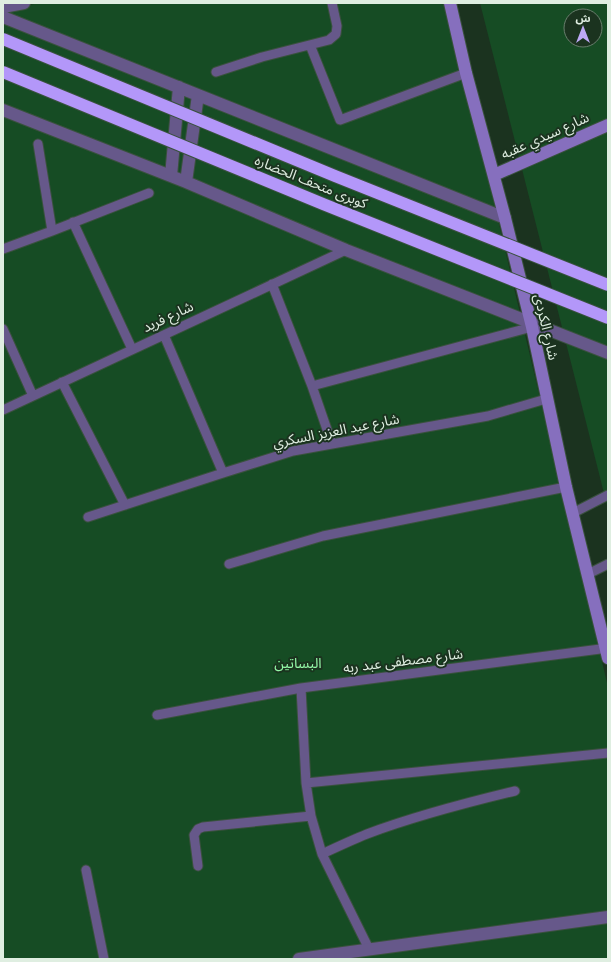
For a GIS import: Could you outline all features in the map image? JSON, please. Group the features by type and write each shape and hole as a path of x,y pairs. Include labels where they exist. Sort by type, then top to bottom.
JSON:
{"highway":[{"name":"كوبرى متحف الحضاره","path":"3,39 335,176 608,285"},
{"name":"كوبرى متحف الحضاره","path":"3,72 316,201 608,318"}],"street":[{"path":"3,7 24,3"},
{"name":"شارع الكردى","path":"450,3 466,73 494,175 531,325 566,487 607,652"},
{"path":"3,17 505,218"},
{"path":"171,176 179,87"},
{"path":"186,182 198,95"},
{"path":"3,110 186,182 346,250 531,325 608,353"},
{"name":"شارع سيدي عقبه","path":"494,175 608,125"},
{"path":"299,959 608,917"}],"lane":[{"path":"216,72 262,57 329,40 336,34 337,26 332,3"},
{"path":"310,45 340,120 466,73"},
{"path":"38,144 52,231"},
{"path":"3,249 149,193"},
{"path":"74,222 132,349"},
{"name":"شارع فريد","path":"3,410 346,250"},
{"path":"272,284 312,386 332,444"},
{"path":"312,386 531,325"},
{"path":"3,329 33,396"},
{"path":"164,335 223,473"},
{"path":"62,382 125,505"},
{"name":"شارع عبد العزيز السكري","path":"88,518 223,473 293,452 488,416 546,399"},
{"path":"229,564 323,536 566,487"},
{"path":"573,513 608,495"},
{"path":"588,574 608,564"},
{"name":"شارع مصطفى عبد ربه","path":"157,715 301,688 607,652"},
{"path":"301,688 306,783 311,816 322,854 369,949"},
{"path":"306,783 608,753"},
{"path":"322,854 368,834 408,820 515,791"},
{"path":"198,866 194,835 198,829 203,827 311,816"},
{"path":"86,870 104,959"}],"green space":[{"name":"البساتين","path":"39,3 447,3 608,687 608,959 3,959 3,10"},
{"path":"480,3 608,3 608,509"}]}
